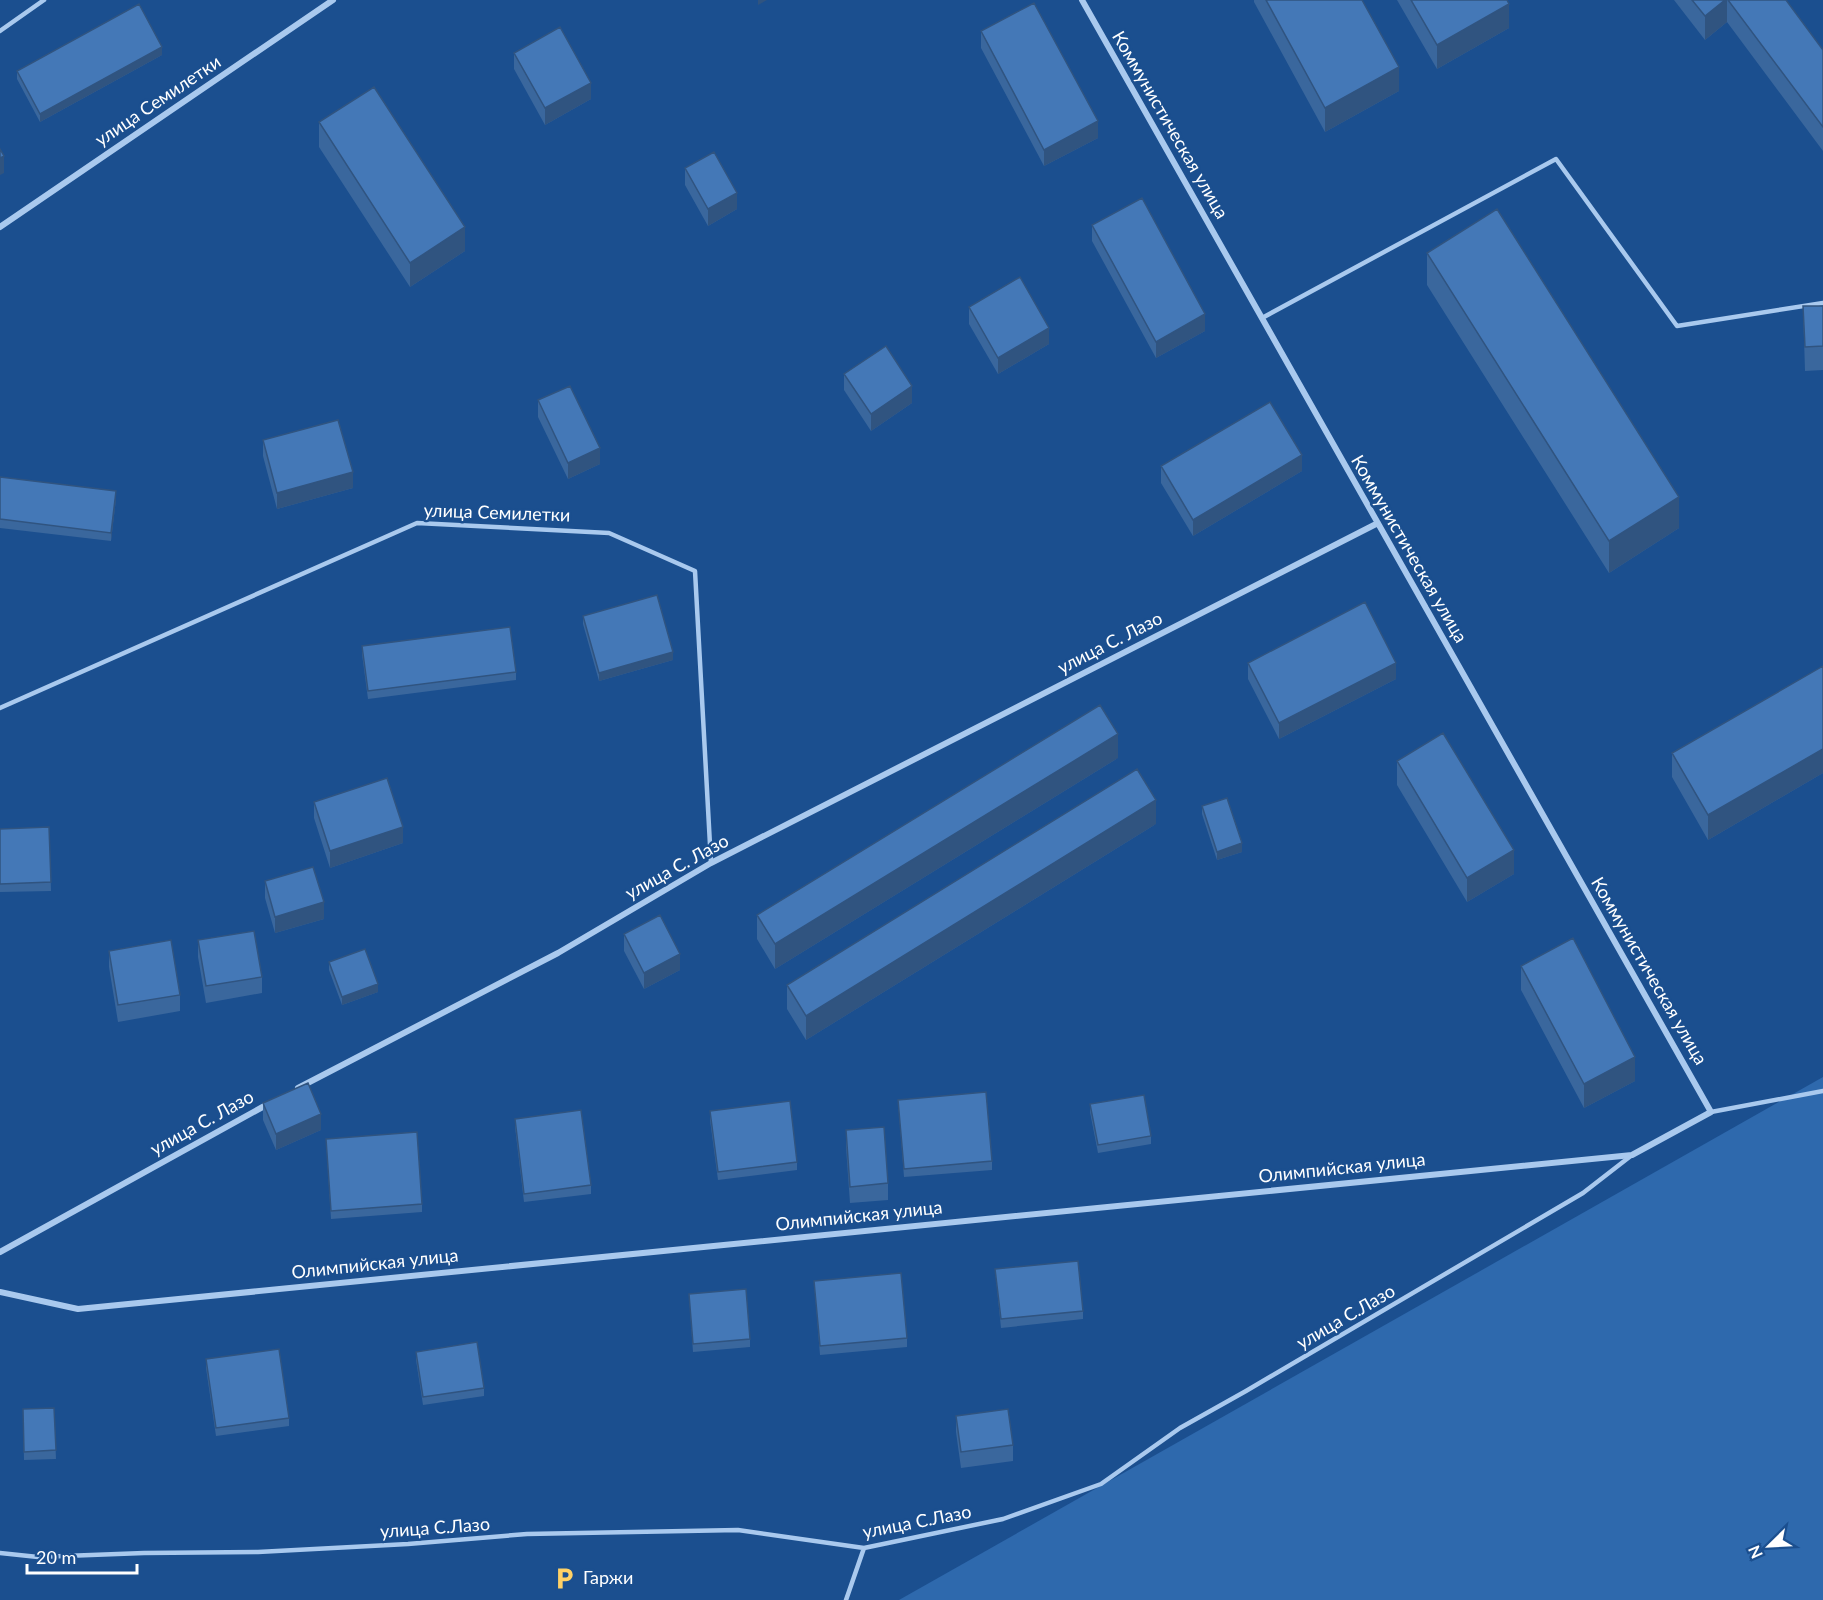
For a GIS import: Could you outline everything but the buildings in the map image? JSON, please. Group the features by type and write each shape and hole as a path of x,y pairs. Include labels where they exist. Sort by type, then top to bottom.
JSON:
{"street":[{"name":"улица Семилетки","path":"0,227 333,0"},
{"name":"Коммунистическая улица","path":"1082,0 1711,1112"},
{"name":"улица С. Лазо","path":"289,1093 558,953 711,863 1378,524"},
{"name":"улица С. Лазо","path":"0,1252 278,1099"},
{"name":"Олимпийская улица","path":"0,1292 78,1309 1632,1155 1711,1112"}],"lane":[{"path":"0,31 44,0"},
{"path":"1262,318 1557,159 1677,326 1823,303"},
{"name":"улица Семилетки","path":"0,708 417,524 609,533 695,571 711,863"},
{"path":"1711,1112 1823,1091"},
{"name":"улица С.Лазо","path":"0,1553 38,1557 258,1552 408,1544 527,1534 738,1530 864,1548 1003,1519 1101,1484 1180,1428 1583,1193 1632,1155"},
{"path":"846,1600 864,1548"}],"shaded area":[{"path":"1823,1077 1823,1600 899,1600"}],"place":[{"name":"Гаржи","path":"565,1578"}]}
